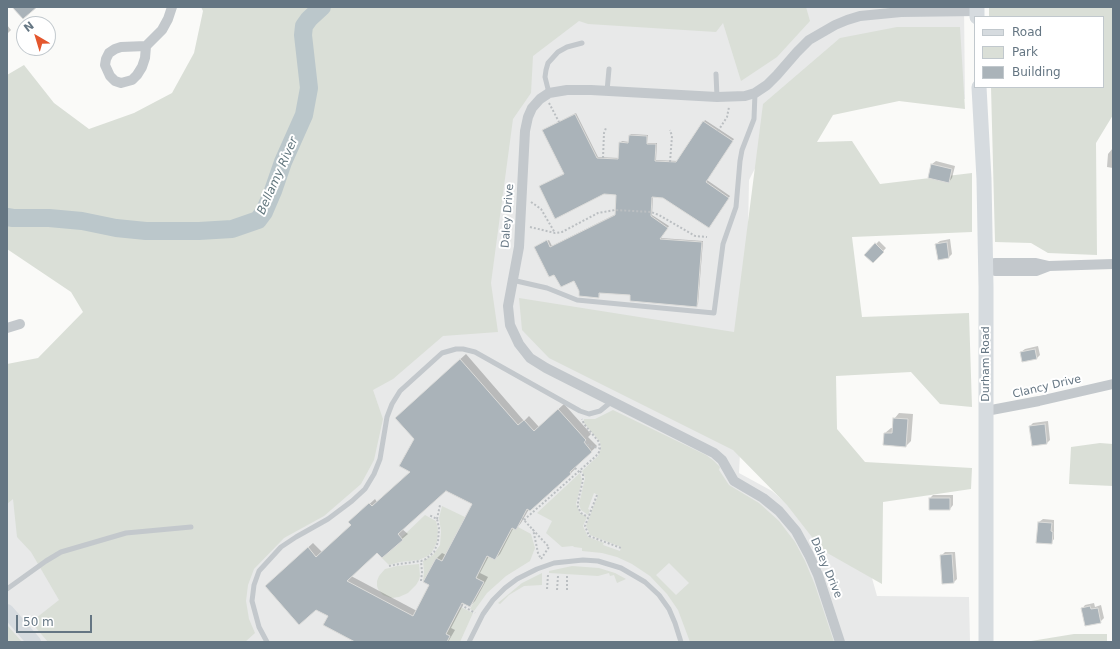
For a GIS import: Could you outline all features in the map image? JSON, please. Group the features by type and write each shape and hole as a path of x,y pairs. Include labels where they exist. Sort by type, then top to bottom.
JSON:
{"main road":[{"name":"Durham Road","path":"979,88 984,179 986,266 986,642"}],"street":[{"path":"146,46 162,30 172,7"},
{"path":"549,98 567,90 607,90 738,97 755,93 777,76 809,40 825,30 847,20 860,16 901,12 977,12"},
{"name":"Daley Drive","path":"549,98 540,99 532,108 528,117 525,131 519,247 509,296 509,316 514,335 524,351 538,363 611,402 714,453 722,460 734,480 759,495 779,511 796,531 809,555 818,575 840,642"},
{"path":"986,266 995,263 1036,263 1049,266 1113,264"},
{"path":"7,328 20,324"},
{"name":"Clancy Drive","path":"986,411 1039,402 1113,384"},
{"path":"7,611 34,642"}],"lane":[{"path":"549,98 545,77 548,64 558,52 567,47 582,43"},
{"path":"607,90 608,69"},
{"path":"716,74 717,97"},
{"path":"512,280 547,288 577,300 714,313 722,244 736,207 740,161 742,150 754,119 755,93"},
{"path":"267,642 259,627 252,601 254,585 259,571 281,547 328,519 365,489 374,474 380,459 387,417 392,404 400,391 442,353 456,349 475,352 582,412 589,414 600,411 611,402"},
{"path":"7,589 61,552 126,533 192,527"},
{"path":"470,642 483,614 493,600 511,584 537,569 549,565 583,560 604,562 621,568 645,582 659,595 669,609 676,623 681,642"}],"path":[{"path":"549,98 558,122"},
{"path":"718,131 727,116 729,106"},
{"path":"603,158 604,133 606,128"},
{"path":"670,130 672,136 670,162"},
{"path":"530,202 541,209 555,233"},
{"path":"530,227 555,233 562,232 598,213 615,210 651,212 660,215 695,236 707,237"},
{"path":"533,529 538,553 542,559 549,546 533,529 523,519 596,456 600,448 597,439 584,424 582,412"},
{"path":"585,441 589,446 600,448"},
{"path":"575,468 583,475 578,507 581,513 588,517"},
{"path":"597,495 585,526 589,536 621,548"},
{"path":"389,566 421,561 430,556 437,547 440,535 437,520 440,505"},
{"path":"429,515 437,520"},
{"path":"421,561 421,581"},
{"path":"547,589 548,575"},
{"path":"557,590 558,576"},
{"path":"567,576 567,590"},
{"path":"461,605 475,613"}],"shaded area":[{"path":"337,7 964,7 965,99 792,97 749,180 746,334 739,473 772,491 787,504 843,474 877,596 969,597 970,642 7,642 7,389 115,309"}],"green space":[{"path":"201,7 806,7 810,21 777,57 741,81 723,23 716,32 588,24 579,21 533,56 531,93 513,119 491,283 498,332 443,336 393,379 373,390 383,419 374,460 361,484 324,516 284,538 254,569 248,585 246,601 249,619 255,633 245,642 48,642 31,622 59,600 31,552 17,537 13,499 7,504 7,364 38,358 83,312 71,292 7,249 7,75 24,65 54,103 89,129 134,113 172,93 194,53 203,11"},
{"path":"989,7 1113,7 1113,115 1096,143 1097,255 1048,253 1031,243 995,242 991,88 1104,88 1104,16 989,16"},
{"path":"897,27 960,27 965,109 899,101 833,115 817,142 852,141 880,184 972,173 972,232 852,237 862,317 969,313 972,407 940,404 911,372 836,376 837,429 865,462 972,468 971,489 883,502 882,584 822,550 787,505 733,450 549,358 522,330 519,298 734,332 763,104 840,38"},
{"path":"613,410 706,455 720,467 719,470 729,485 759,503 779,521 795,542 805,561 815,585 834,642 690,642 678,610 667,594 650,576 632,564 617,557 602,553 582,551 582,548 573,546 562,547 546,533 552,521 537,513 580,473 582,480 576,504 580,513 587,517 583,526 588,537 604,543 603,545 620,551 621,547 590,535 586,526 598,495 594,493 588,509 590,510 588,515 581,510 579,504 585,478 582,471 598,456 601,449 600,442 584,423 584,419 595,419","holes":["669,563 689,583 676,595 656,575"]},
{"path":"1100,443 1113,444 1113,486 1069,484 1071,447"},
{"path":"442,506 465,517 442,561 436,558 423,582 423,561 433,555 440,545 441,531 439,518"},
{"path":"425,515 436,521 438,529 437,542 432,552 428,556 419,560 389,565 382,558 403,540 401,538"},
{"path":"518,527 531,534 535,548 530,561 506,576 487,593 474,611 470,609 484,583 476,578 487,556 495,560 512,528"},
{"path":"419,564 419,580 408,593 399,597 391,598 383,595 378,589 377,581 385,569 397,566"},
{"path":"572,566 599,568 615,573 626,579 617,583 614,575 610,576 609,573 598,576 549,573 549,571"},
{"path":"542,573 542,585 524,586 509,595 500,604 498,603 522,583"},
{"path":"461,607 473,613 460,642 447,642 450,636 446,634"},
{"path":"7,625 22,642 7,642"},
{"path":"1074,634 1107,634 1107,642 1025,642"}],"building":[{"path":"12,7 37,7 26,16 20,16"},
{"path":"575,114 597,158 618,159 619,142 628,143 629,135 647,136 647,144 656,144 655,161 676,162 703,121 733,141 706,182 729,198 709,228 663,198 652,197 651,216 668,228 660,239 702,242 697,307 630,301 630,295 599,293 599,298 579,296 579,291 574,281 561,287 554,275 549,277 534,247 547,240 550,247 615,215 616,195 604,194 555,219 539,186 564,174 542,130"},
{"path":"931,164 952,169 949,183 928,178"},
{"path":"947,242 949,258 938,260 935,244"},
{"path":"875,243 884,252 873,263 864,255"},
{"path":"1035,349 1037,359 1022,362 1020,352"},
{"path":"460,359 518,425 524,420 534,431 558,409 586,440 584,442 592,452 570,472 571,474 530,511 527,509 516,530 512,528 495,560 487,556 476,578 484,582 470,607 462,603 446,634 450,636 447,642 355,642 323,625 328,616 316,610 299,625 265,586 308,547 316,557 351,525 348,522 369,503 372,506 410,472 399,466 414,439 395,418","holes":["446,491 472,504 442,561 436,558 423,582 429,585 413,616 347,581 377,553 382,558 403,540 398,534"]},
{"path":"893,418 908,419 906,447 883,445 884,433 892,433"},
{"path":"1045,424 1047,444 1032,446 1029,426"},
{"path":"929,498 950,498 950,510 929,510"},
{"path":"1038,522 1052,523 1052,544 1036,543"},
{"path":"952,554 954,583 942,584 940,555"},
{"path":"1090,606 1091,609 1098,608 1101,623 1085,626 1081,608"}],"waterway":[{"name":"Bellamy River","path":"7,217 49,218 82,221 116,228 146,231 199,231 232,229 258,220 264,212 283,162 304,115 309,88 303,35 304,26 322,7"}]}
